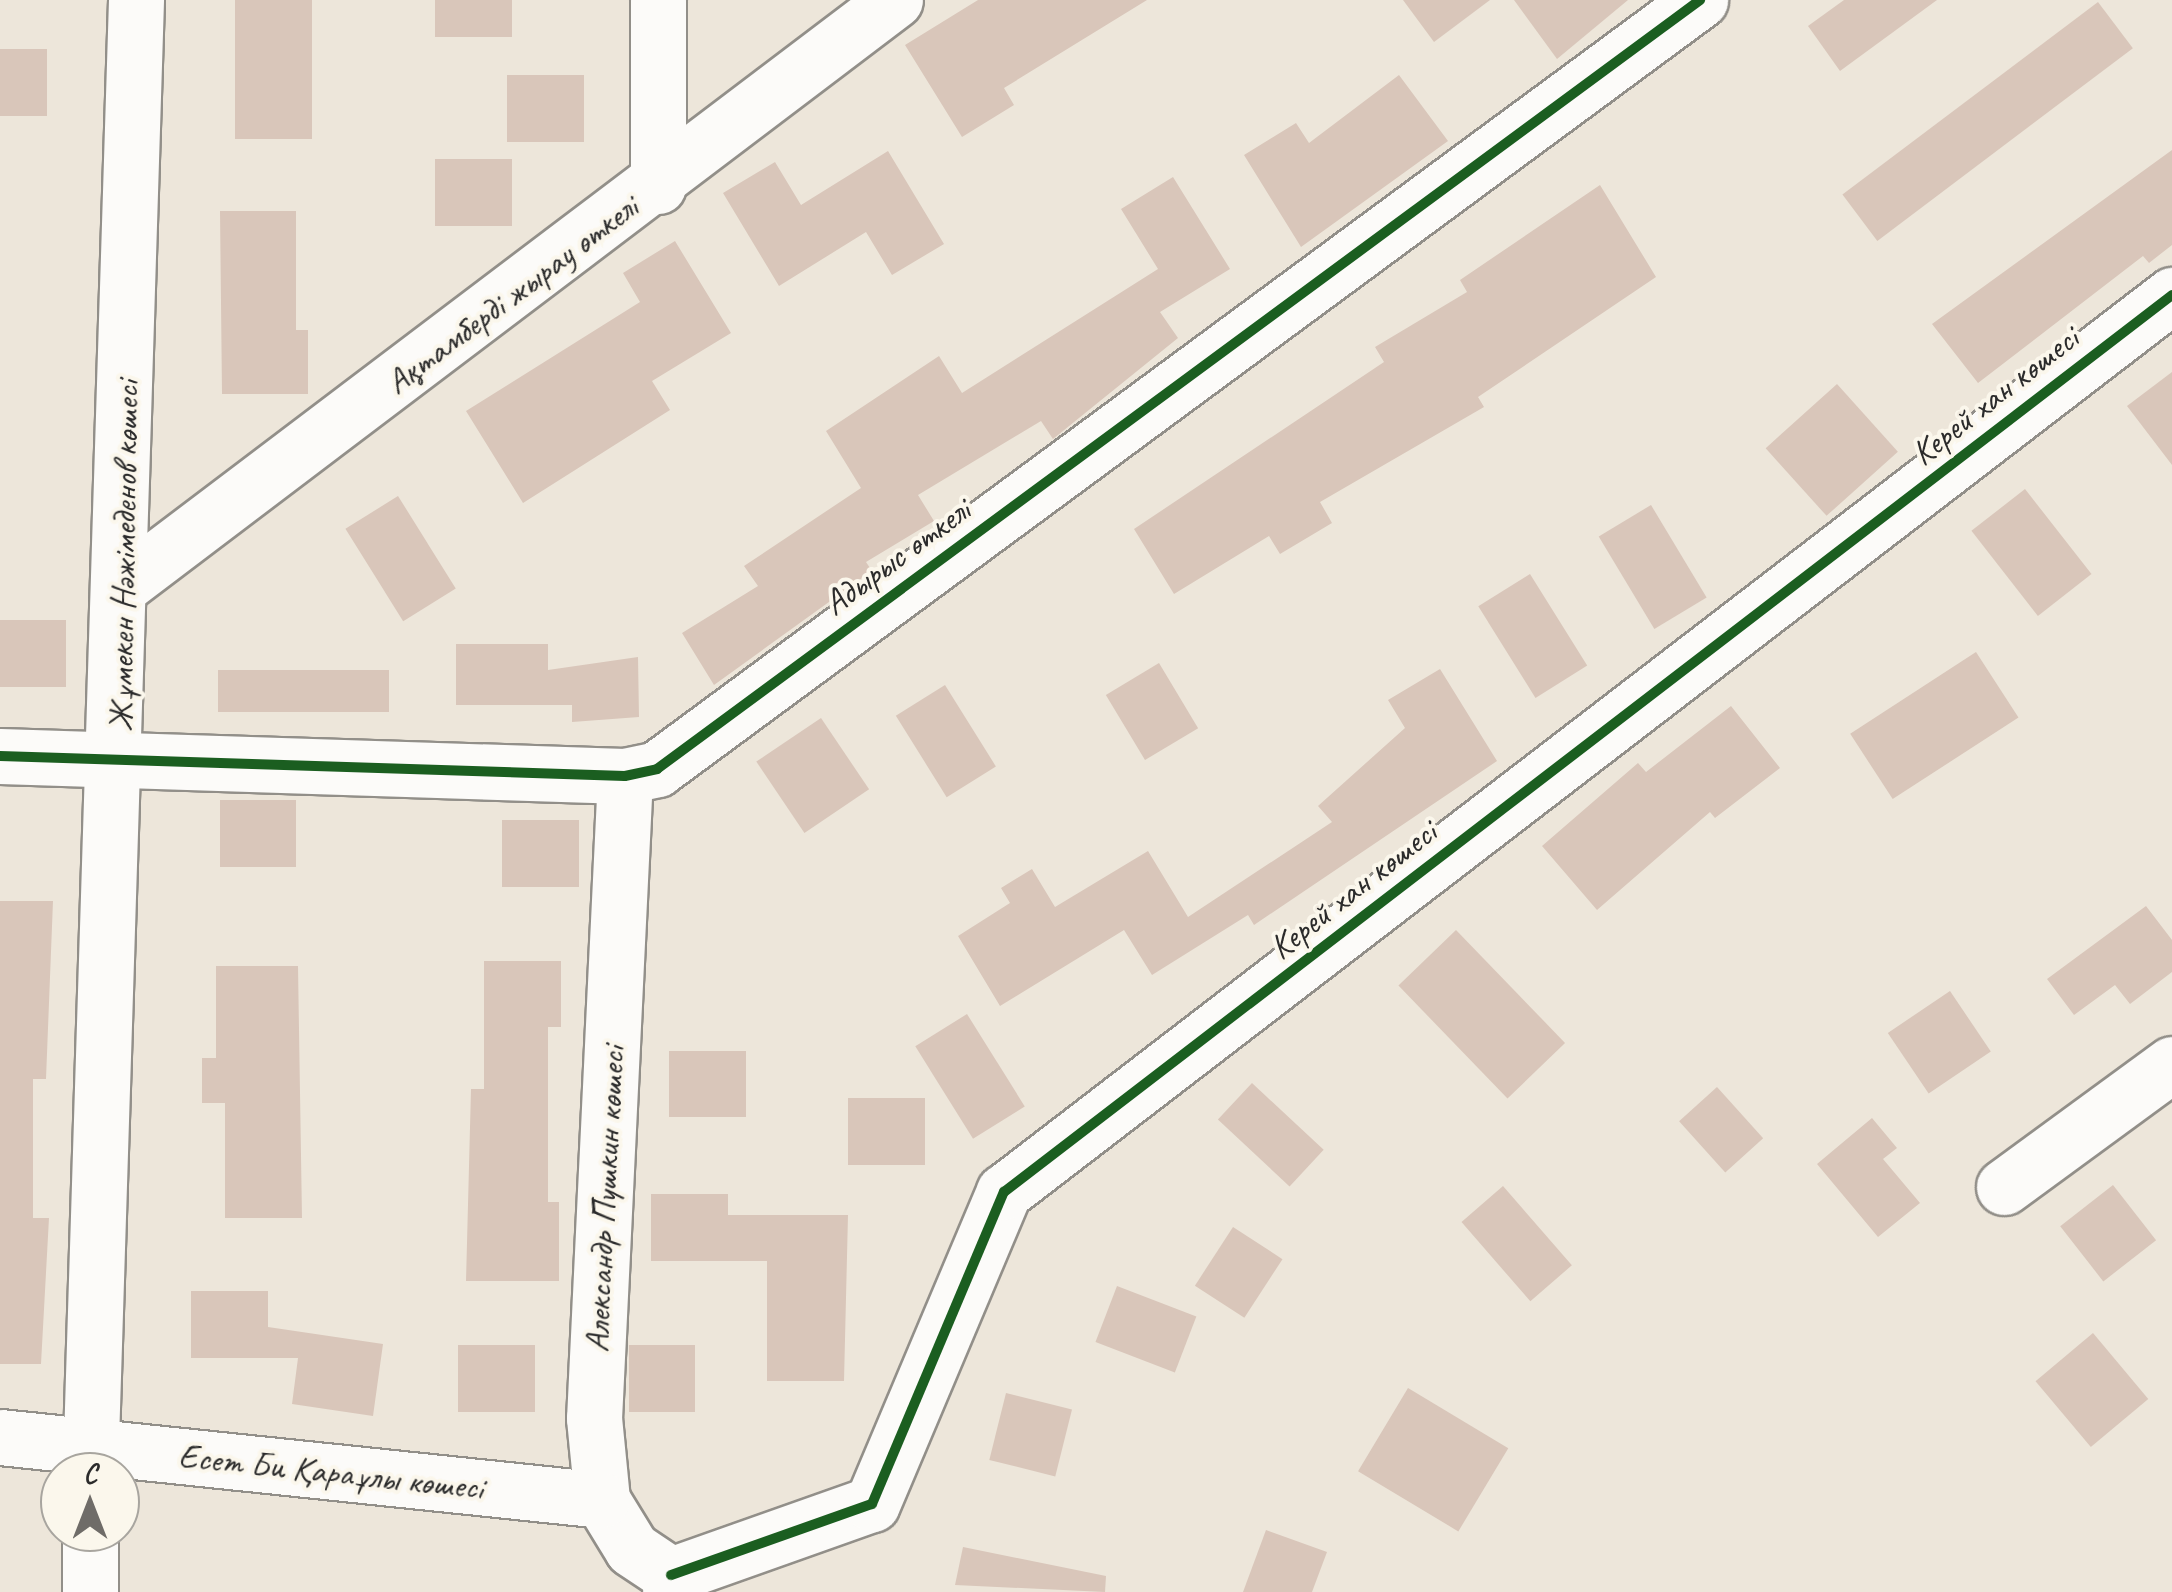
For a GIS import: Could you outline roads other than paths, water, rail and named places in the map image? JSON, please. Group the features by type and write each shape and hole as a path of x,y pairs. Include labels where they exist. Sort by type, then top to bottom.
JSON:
{"street":[{"name":"Жұмекен Нәжімеденов көшесі","path":"90,1452 119,756 136,0"},
{"path":"658,0 658,186"},
{"name":"Ақтамберді жырау өткелі","path":"124,584 658,186 896,0"},
{"name":"Адырыс өткелі","path":"0,756 119,756 626,776 657,768 1700,0"},
{"name":"Керей хан көшесі","path":"670,1583 872,1504 1004,1192 2172,295"},
{"name":"Александр Пушкин көшесі","path":"626,776 594,1418 602,1500 632,1549 670,1583"},
{"path":"2004,1188 2172,1064"},
{"name":"Есет Би Қараұлы көшесі","path":"0,1438 57,1452"},
{"name":"Есет Би Қараұлы көшесі","path":"140,1464 602,1500"},
{"path":"90,1552 90,1592"}]}
